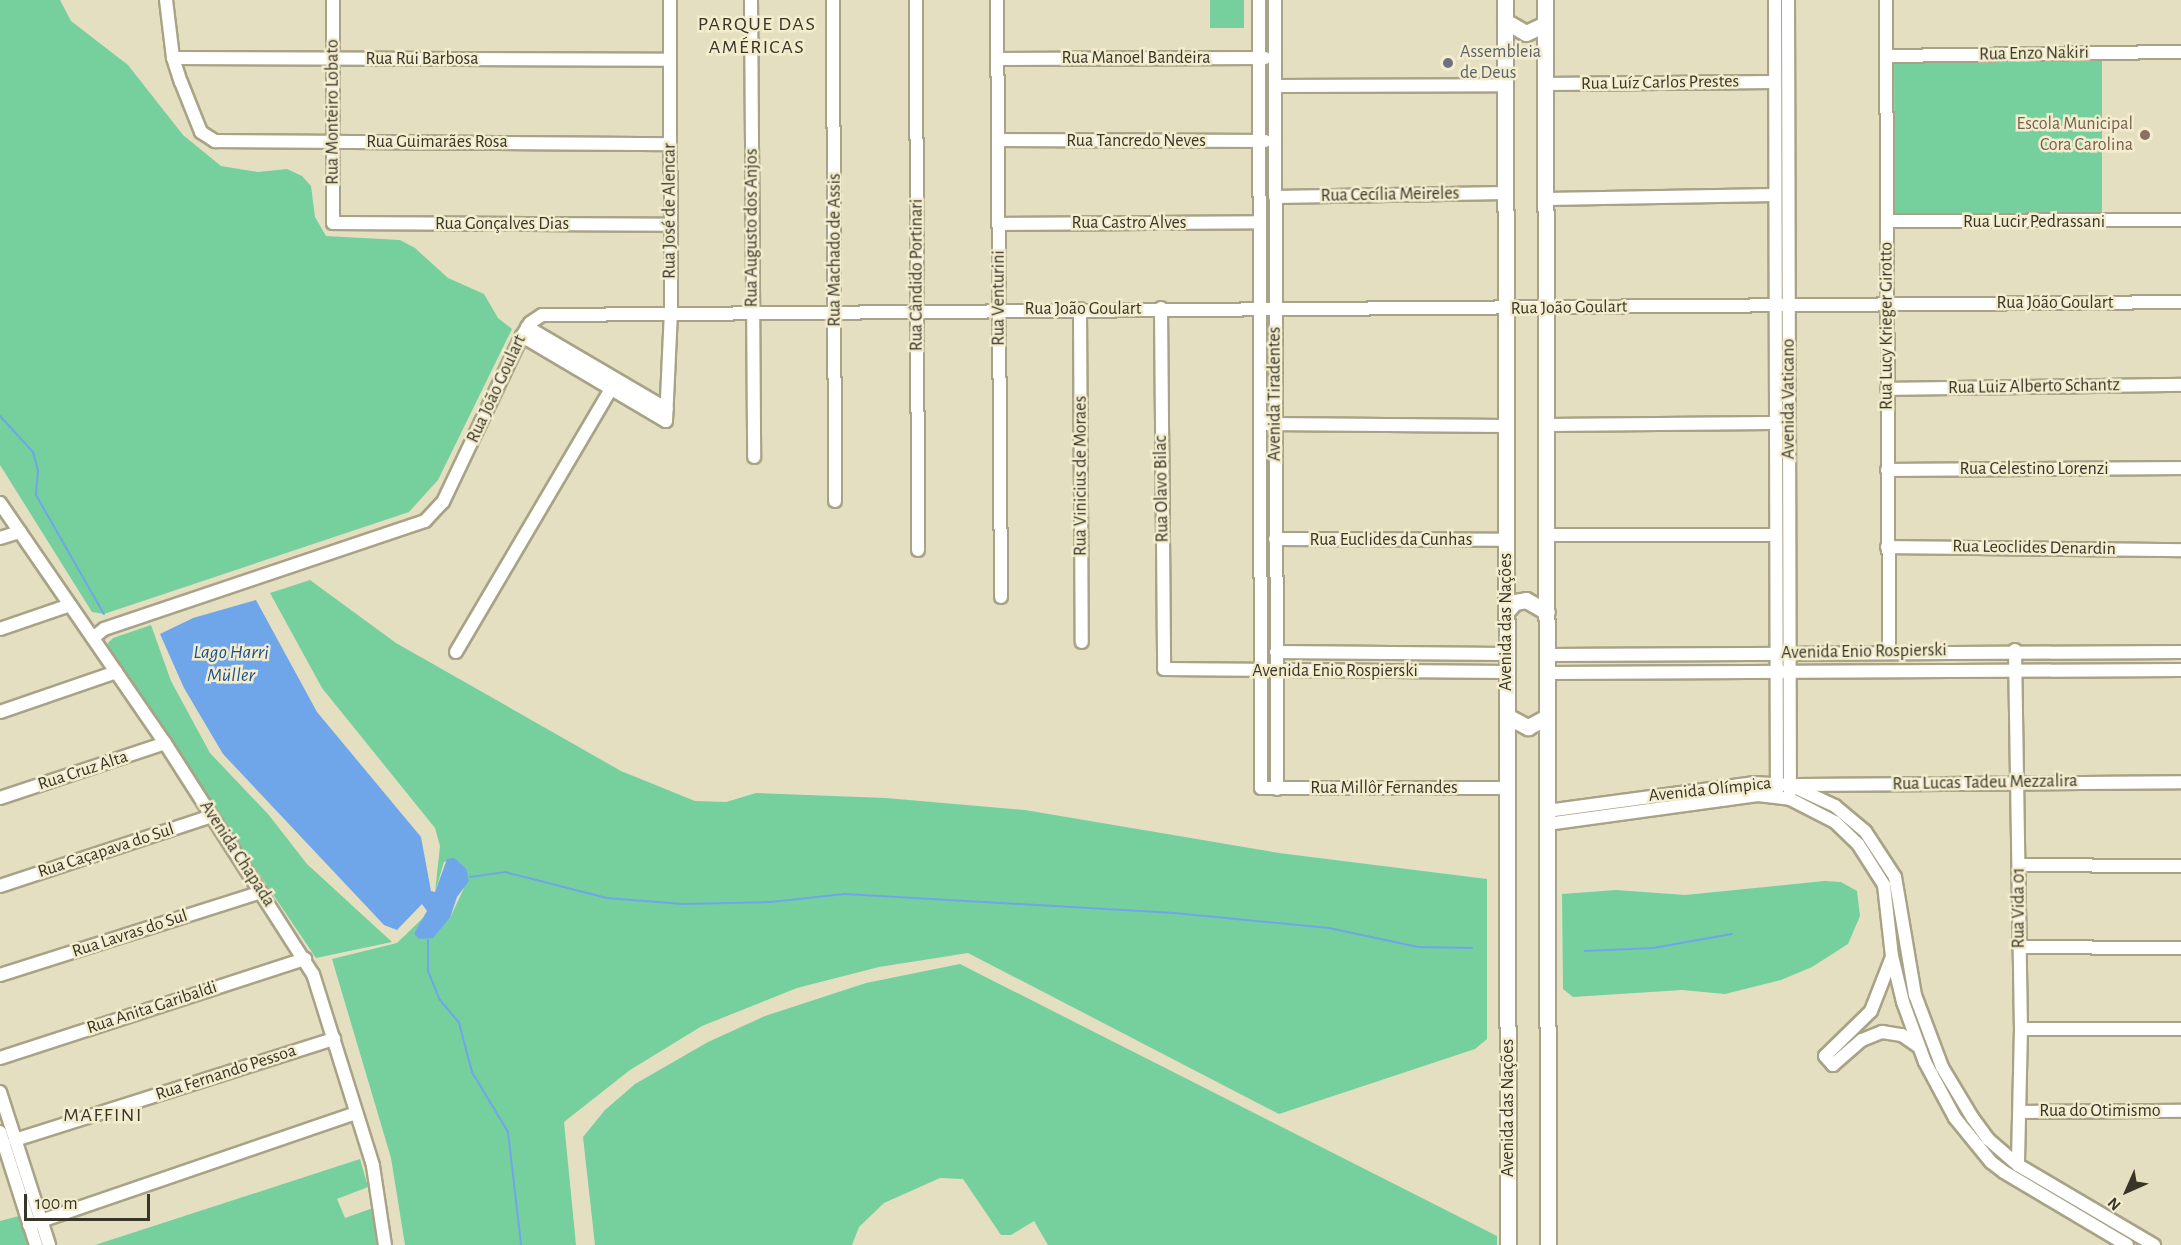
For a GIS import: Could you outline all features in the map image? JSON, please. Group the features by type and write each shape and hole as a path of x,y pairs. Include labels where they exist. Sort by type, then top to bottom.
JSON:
{"main road":[{"name":"Avenida das Nações","path":"1504,0 1508,1245"},
{"path":"1545,0 1548,1245"},
{"path":"1505,21 1526,33 1545,24"},
{"path":"1506,612 1515,602 1526,600 1546,612"},
{"path":"1507,716 1528,727 1547,717"}],"street":[{"path":"166,0 173,58"},
{"name":"Rua Monteiro Lobato","path":"333,0 333,223"},
{"name":"Rua José de Alencar","path":"666,415 671,312 670,0"},
{"name":"Rua Augusto dos Anjos","path":"751,0 754,457"},
{"name":"Rua Machado de Assis","path":"833,0 835,501"},
{"name":"Rua Cândido Portinari","path":"916,0 918,550"},
{"name":"Rua Venturini","path":"997,0 1001,597"},
{"name":"Avenida Tiradentes","path":"1259,0 1261,788"},
{"name":"Avenida Tiradentes","path":"1275,0 1277,789"},
{"name":"Avenida Vaticano","path":"1775,0 1775,195 1782,305 1792,670 1783,791"},
{"name":"Avenida Vaticano","path":"1783,791 1777,671 1776,423 1782,305 1788,0"},
{"name":"Rua Lucy Krieger Girotto","path":"1886,0 1889,652"},
{"name":"Rua Enzo Nakiri","path":"1888,56 2181,52"},
{"name":"Rua Rui Barbosa","path":"173,58 670,60"},
{"name":"Rua Guimarães Rosa","path":"173,58 205,136 215,141 670,144"},
{"name":"Rua Manoel Bandeira","path":"997,59 1275,58"},
{"name":"Rua Luíz Carlos Prestes","path":"1545,84 1775,82"},
{"path":"1275,86 1505,85"},
{"name":"Rua Tancredo Neves","path":"998,140 1275,141"},
{"name":"Rua Cecília Meireles","path":"1275,197 1505,193"},
{"path":"1546,199 1775,195"},
{"name":"Rua Lucir Pedrassani","path":"1887,221 2181,220"},
{"name":"Rua Castro Alves","path":"998,224 1260,222"},
{"name":"Rua Gonçalves Dias","path":"333,223 670,225"},
{"name":"Rua João Goulart","path":"104,629 425,521 443,502 524,331 542,315 1161,308 1546,309 2181,302"},
{"name":"Rua Olavo Bilac","path":"1161,308 1164,669"},
{"name":"Rua Vinicius de Moraes","path":"1080,309 1082,642"},
{"path":"524,331 611,389 666,415"},
{"path":"524,331 666,415"},
{"name":"Rua Luiz Alberto Schantz","path":"1887,389 2181,385"},
{"path":"456,652 611,389"},
{"path":"1260,423 1506,426"},
{"path":"1546,425 1776,423"},
{"name":"Rua Celestino Lorenzi","path":"1887,470 2181,468"},
{"name":"Avenida Chapada","path":"0,503 165,743 304,959 334,1039 374,1166 385,1245"},
{"path":"0,538 20,532"},
{"path":"1546,536 1776,535"},
{"name":"Rua Euclides da Cunhas","path":"1275,539 1506,540"},
{"name":"Rua Leoclides Denardin","path":"1887,547 2181,550"},
{"path":"0,629 70,605"},
{"path":"78,616 104,629 93,638"},
{"path":"101,650 108,636 126,623"},
{"name":"Avenida Enio Rospierski","path":"1547,655 2015,650 2181,652"},
{"name":"Rua Vida 01","path":"2015,650 2021,1029 2018,1165"},
{"name":"Avenida Enio Rospierski","path":"1276,652 1506,654"},
{"name":"Avenida Enio Rospierski","path":"1164,669 1276,672 1507,672"},
{"name":"Avenida Enio Rospierski","path":"1547,673 1792,670 2181,670"},
{"path":"0,712 116,672"},
{"name":"Rua Cruz Alta","path":"0,798 165,743"},
{"name":"Rua Lucas Tadeu Mezzalira","path":"1783,791 2018,782 2181,782"},
{"name":"Rua Millôr Fernandes","path":"1261,788 1507,788"},
{"name":"Avenida Olímpica","path":"1547,818 1783,791 1815,794 1849,816 1886,860 1902,901 1915,994 1938,1059 1983,1132 2018,1165 2154,1245"},
{"name":"Avenida Olímpica","path":"1783,791 1835,822 1873,863 1884,885 1892,956 1918,1046 1954,1118 1991,1162 2127,1245"},
{"name":"Rua Caçapava do Sul","path":"0,886 212,816"},
{"path":"2020,865 2181,866"},
{"name":"Rua Lavras do Sul","path":"0,975 261,892"},
{"path":"2019,947 2181,948"},
{"name":"Avenida Olímpica","path":"1892,956 1871,1011 1829,1060 1872,1033 1893,1032 1918,1046"},
{"name":"Rua Anita Garibaldi","path":"0,1058 304,959"},
{"path":"2021,1029 2181,1029"},
{"name":"Rua Fernando Pessoa","path":"6,1144 334,1039"},
{"path":"0,1092 6,1144"},
{"name":"Rua do Otimismo","path":"2020,1112 2181,1111"},
{"path":"35,1223 356,1113"},
{"path":"0,1132 35,1223 49,1245"},
{"path":"35,1223 36,1245"}],"green space":[{"path":"0,0 60,0 71,21 128,65 183,135 221,166 258,172 287,169 302,176 311,186 315,217 326,236 400,240 415,248 448,278 484,294 498,318 512,329 438,480 409,512 104,614 92,612 0,465"},
{"path":"1210,0 1244,0 1244,28 1210,28"},
{"path":"1261,0 1269,0 1269,55 1260,55"},
{"path":"1261,60 1269,60 1269,138 1261,138"},
{"path":"2102,61 2102,212 1895,214 1894,62"},
{"path":"1262,145 1270,145 1269,304 1262,304"},
{"path":"1262,316 1269,317 1268,418 1262,417"},
{"path":"1262,428 1270,428 1272,668 1264,668"},
{"path":"310,580 396,643 621,771 695,801 726,802 756,793 886,798 1025,810 1279,853 1487,879 1487,1039 1475,1049 1279,1114 968,953 879,967 797,988 702,1026 630,1070 564,1122 576,1245 405,1245 391,1158 332,959 397,943 424,917 414,933 436,934 450,918 464,888 466,868 454,859 444,862 435,892 440,846 435,828 322,688 270,593"},
{"path":"151,625 171,681 210,753 268,814 307,864 392,942 316,958 109,652 108,643 113,638"},
{"path":"1266,675 1272,675 1273,782 1266,782"},
{"path":"1824,881 1841,882 1857,891 1860,916 1848,944 1812,967 1781,980 1725,994 1682,990 1573,997 1563,989 1562,894 1616,890 1685,895"},
{"path":"960,964 1497,1236 1497,1245 1048,1245 1034,1221 1011,1235 1001,1235 963,1179 940,1178 884,1203 859,1227 852,1245 595,1245 583,1137 605,1110 635,1084 708,1042 765,1016 866,983"},
{"path":"360,1159 368,1187 337,1199 345,1218 373,1208 377,1245 95,1245"},
{"path":"19,1216 29,1245 0,1245 0,1221"}],"water":[{"name":"Lago Harri Müller","path":"256,600 317,712 421,837 431,891 435,892 447,859 454,858 466,868 469,881 457,897 450,918 433,938 419,939 414,933 427,911 422,904 397,930 384,925 223,754 184,688 160,634 193,618"}],"waterway":[{"path":"0,416 33,452 38,471 36,495 104,614"},
{"path":"470,877 505,872 607,898 682,904 771,902 845,894 1174,913 1329,928 1418,947 1472,948"},
{"path":"1585,951 1653,948 1732,934"},
{"path":"428,940 428,971 440,1000 459,1023 472,1072 508,1132 521,1245"}],"place":[{"name":"Assembleia de Deus","path":"1448,63"},
{"name":"Escola Municipal Cora Carolina","path":"2145,135"}],"district":[{"name":"PARQUE DAS AMÉRICAS","path":"757,36"},
{"name":"MAFFINI","path":"103,1115"}]}
